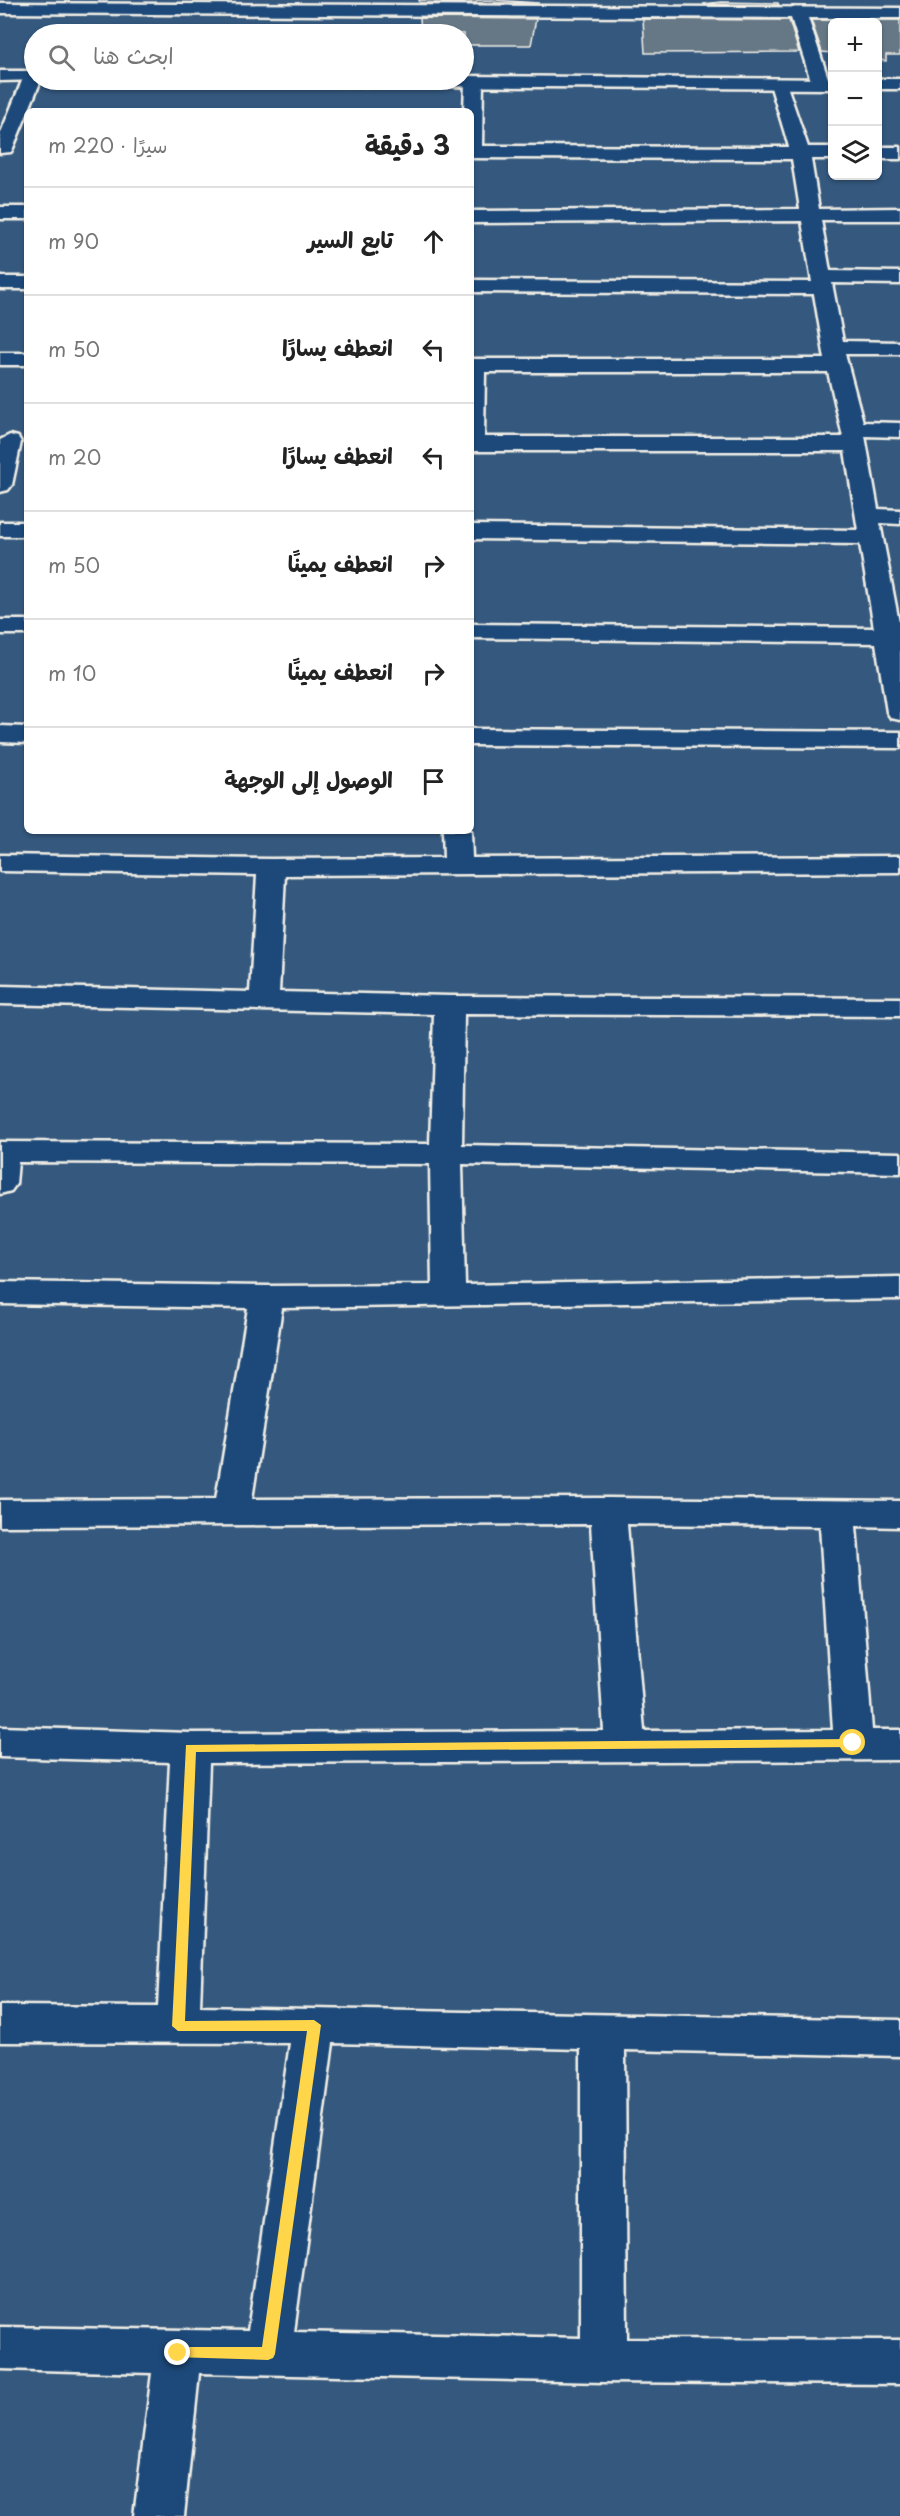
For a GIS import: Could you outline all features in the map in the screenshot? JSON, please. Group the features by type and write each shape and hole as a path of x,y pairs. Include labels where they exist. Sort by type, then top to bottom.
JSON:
{"street":[{"path":"0,8 214,5 392,17 564,6 670,6 798,13 900,13"},
{"path":"474,82 827,84 798,13"},
{"path":"0,76 24,76"},
{"path":"779,84 800,152 835,357 854,437 869,527 894,636 900,712"},
{"path":"882,84 900,84"},
{"path":"24,148 2,148 28,90"},
{"path":"473,108 474,90"},
{"path":"474,152 828,153"},
{"path":"882,153 900,153"},
{"path":"0,213 24,213"},
{"path":"474,217 900,214"},
{"path":"474,286 823,282 900,278"},
{"path":"0,283 24,284"},
{"path":"474,365 835,357 900,348"},
{"path":"0,359 24,359"},
{"path":"474,444 854,437 900,430"},
{"path":"0,485 12,442"},
{"path":"474,532 869,527 900,517"},
{"path":"0,529 24,529"},
{"path":"0,627 24,627"},
{"path":"474,631 894,636"},
{"path":"0,734 24,735"},
{"path":"474,737 900,740"},
{"path":"457,834 458,866"},
{"path":"0,863 271,867 900,864"},
{"path":"264,1001 271,867"},
{"path":"0,995 449,1005 900,1007"},
{"path":"449,1005 446,1154 449,1296"},
{"path":"0,1184 2,1152 446,1154 900,1163"},
{"path":"0,1293 267,1297 449,1296 900,1288"},
{"path":"231,1514 267,1297"},
{"path":"608,1511 625,1745"},
{"path":"0,1513 608,1511 900,1514"},
{"path":"837,1514 853,1743"},
{"path":"0,1742 190,1748 900,1744"},
{"path":"178,2026 190,1748"},
{"path":"0,2024 314,2025 900,2038"},
{"path":"268,2354 314,2025"},
{"path":"603,2031 604,2360"},
{"path":"0,2348 604,2360 900,2361"},
{"path":"159,2516 178,2353"}],"building":[{"path":"419,0 493,0 539,3 420,3"},
{"path":"778,3 779,5 703,4"},
{"path":"420,18 536,19 531,45 474,45 474,24 420,24"},
{"path":"643,19 789,20 799,52 645,53"},
{"path":"811,20 828,20 828,53 822,52"},
{"path":"882,20 900,20 900,55 886,55 886,61 882,60"}],"route":[{"path":"178,2353 268,2354 314,2025 178,2026 190,1748 853,1743"}]}
